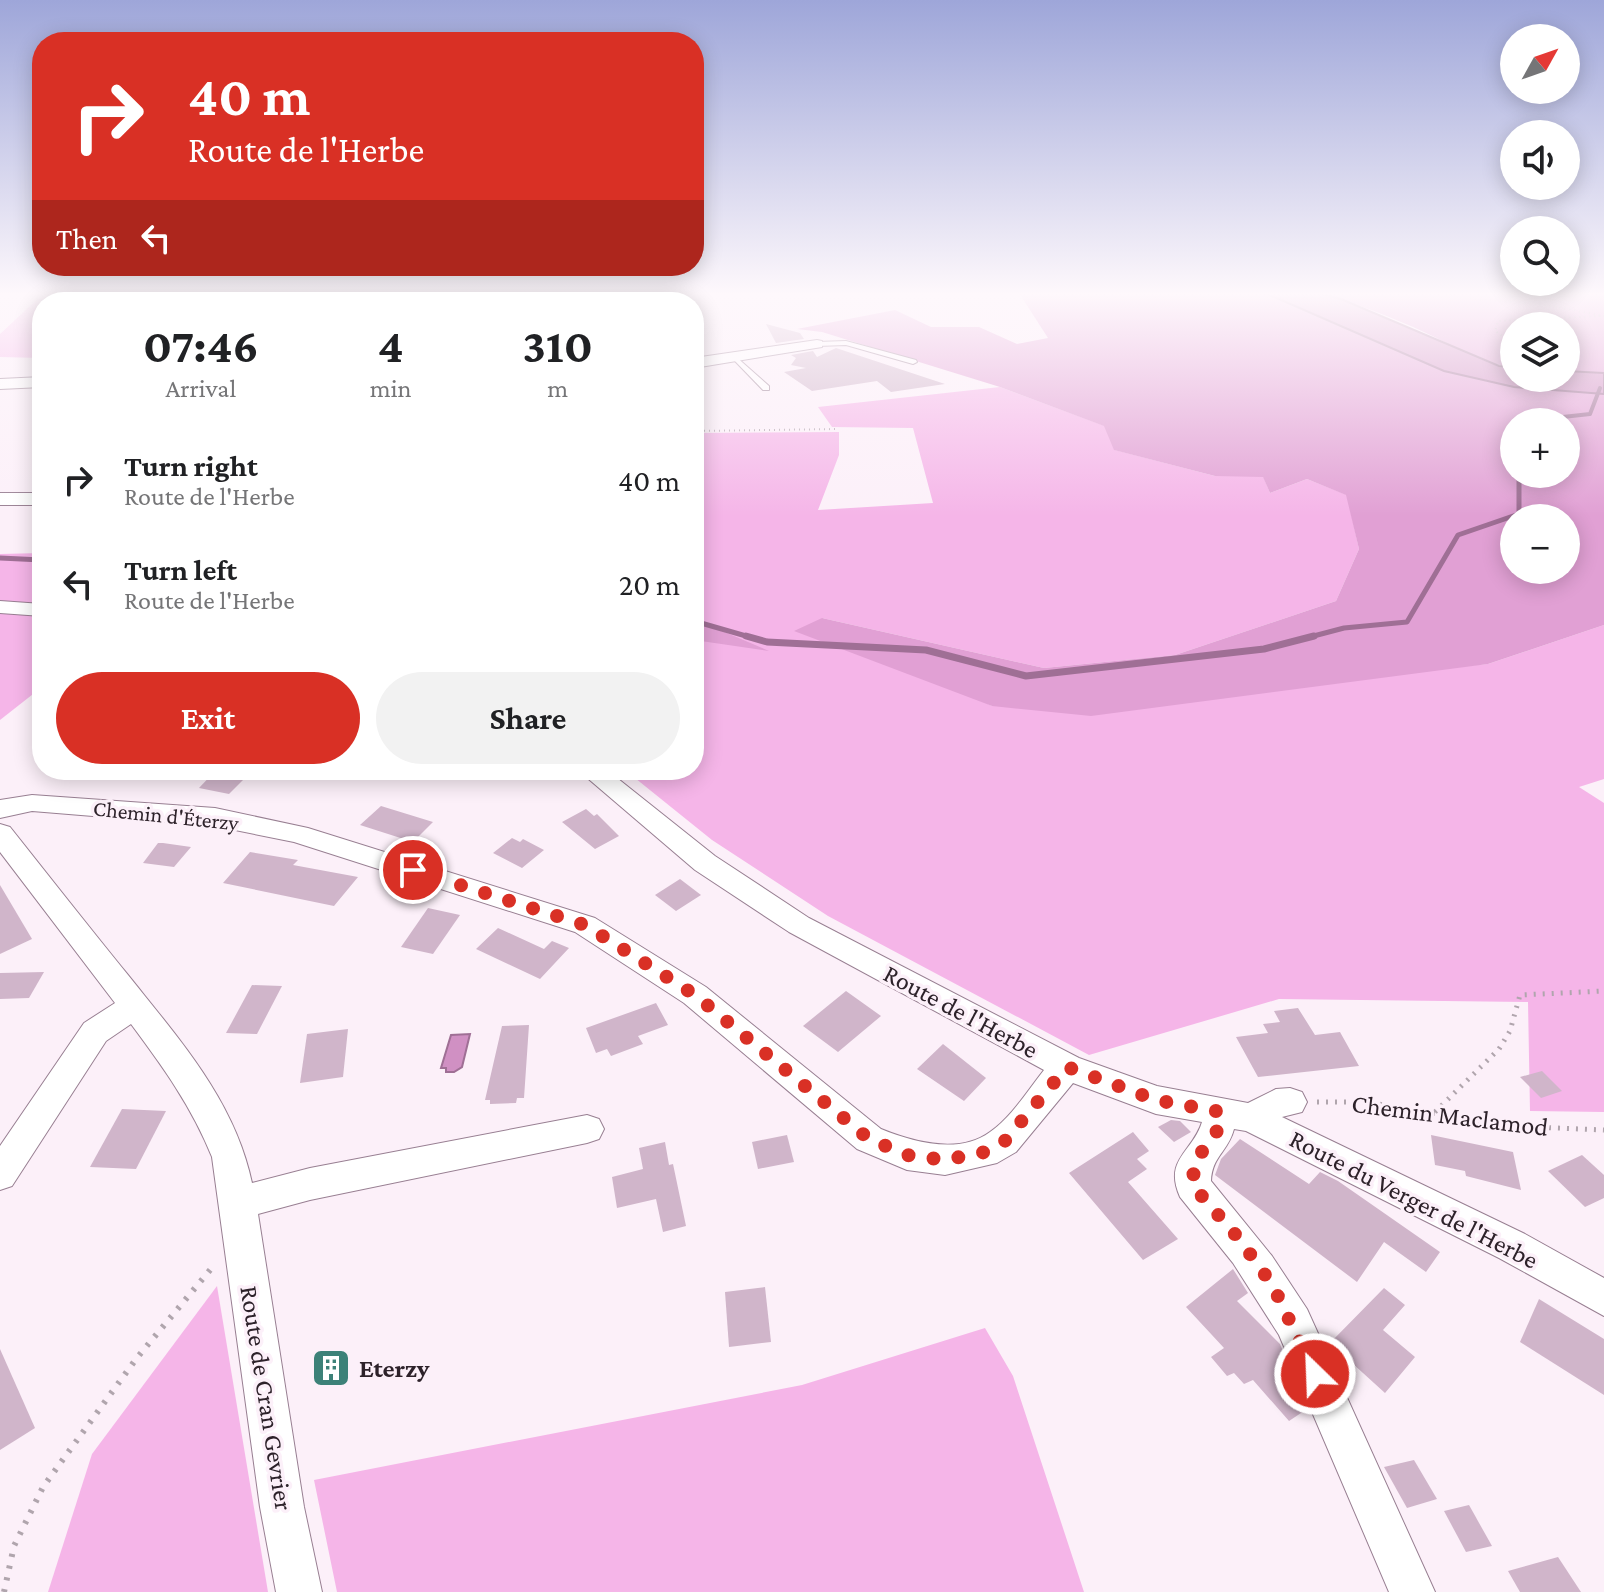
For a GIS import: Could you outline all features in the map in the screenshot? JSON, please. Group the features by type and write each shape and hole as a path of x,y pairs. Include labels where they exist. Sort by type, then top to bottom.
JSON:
{"street":[{"path":"0,384 32,382"},
{"path":"0,499 32,499"},
{"path":"0,607 32,609"},
{"name":"Route de l'Herbe","path":"603,780 705,863 799,925 1067,1067 1156,1100 1236,1115"},
{"name":"Chemin d'Éterzy","path":"0,809 32,803 215,817 298,834 585,925 695,995 869,1139 907,1155 945,1160 985,1152 1004,1142 1067,1067"},
{"name":"Route de Cran Gevrier","path":"0,833 179,1063 212,1115 229,1157 282,1507 299,1592"},
{"path":"0,1175 95,1032 133,1007"},
{"path":"1290,1102 1236,1115 1194,1162 1193,1186 1240,1240 1273,1286 1293,1322 1412,1592"},
{"name":"Route du Verger de l'Herbe","path":"1236,1115 1512,1246 1604,1298"},
{"path":"240,1217 310,1184 587,1129"}],"lane":[{"path":"745,367 766,388"}],"path":[{"path":"704,431 838,429"},
{"path":"1434,1113 1499,1049 1510,1031 1520,995 1604,991"},
{"name":"Chemin Maclamod","path":"1290,1102 1366,1102 1510,1126 1604,1130"},
{"path":"4,1592 14,1546 43,1487 240,1217"}],"shaded area":[{"path":"936,367 1435,367 1500,384 1500,392 1604,394 1604,625 1488,664 1091,716 992,706 794,631 822,618 1044,668 1175,655 1336,601 1359,549 1346,495 1307,479 1270,493 1263,477 1215,476 1114,450 1104,426 1000,387"},
{"path":"1435,367 1500,367 1500,384 1444,371"},
{"path":"1580,367 1604,367 1604,373 1580,372"},
{"path":"1580,372 1604,373 1604,394 1578,392"},
{"path":"1000,387 1105,426 1115,450 1215,476 1263,476 1270,493 1307,479 1347,495 1359,549 1336,601 1175,655 1044,668 822,618 992,706 1488,664 1604,625 1604,779 1579,787 1604,803 1604,1112 1530,1111 1528,1002 1279,999 1089,1055 828,916 712,840 637,780 704,780 704,433 839,432 839,455 818,510 933,503 913,428 832,427 818,407"},
{"path":"32,553 32,695 0,720 0,554"},
{"path":"704,623 769,651 704,641"},
{"path":"470,1034 462,1067 446,1072 446,1068 441,1068 451,1035"},
{"path":"217,1286 268,1592 48,1592 92,1454"},
{"path":"985,1328 1013,1376 1084,1592 337,1592 314,1480 802,1385"}],"building":[{"path":"802,367 894,367 945,384 891,392 877,381 812,391 784,372 806,368"},
{"path":"207,780 243,780 229,794 199,788"},
{"path":"381,806 433,822 413,842 360,825"},
{"path":"586,809 594,816 597,814 619,836 595,849 562,822"},
{"path":"512,838 520,842 523,839 544,850 522,868 493,853"},
{"path":"158,843 191,847 174,867 143,863"},
{"path":"250,852 298,860 293,865 358,877 334,906 223,883"},
{"path":"680,879 701,895 676,911 655,895"},
{"path":"0,885 32,939 0,954"},
{"path":"428,908 460,915 433,954 401,947"},
{"path":"498,928 544,949 552,941 569,948 540,979 476,949"},
{"path":"44,972 29,998 0,999 0,973"},
{"path":"252,985 282,986 257,1034 226,1033"},
{"path":"846,991 881,1016 838,1052 803,1026"},
{"path":"656,1003 668,1025 638,1036 643,1044 611,1056 607,1049 596,1053 586,1028"},
{"path":"1298,1008 1315,1035 1340,1032 1359,1066 1258,1077 1236,1037 1268,1033 1263,1024 1280,1022 1274,1011"},
{"path":"529,1025 524,1098 517,1098 516,1103 490,1104 490,1100 485,1100 502,1026"},
{"path":"348,1029 343,1077 300,1083 307,1034"},
{"path":"943,1044 986,1078 964,1101 917,1069"},
{"path":"1542,1071 1562,1091 1541,1098 1520,1077"},
{"path":"122,1109 166,1111 136,1169 90,1167"},
{"path":"1171,1120 1180,1121 1191,1132 1174,1142 1158,1127"},
{"path":"1133,1132 1149,1151 1137,1159 1147,1169 1128,1182 1178,1239 1143,1260 1069,1173"},
{"path":"787,1135 794,1162 758,1169 752,1142"},
{"path":"1431,1135 1513,1152 1521,1190 1466,1176 1465,1171 1435,1165"},
{"path":"1240,1139 1309,1184 1320,1172 1338,1181 1440,1252 1426,1272 1384,1242 1357,1282 1215,1175 1221,1159"},
{"path":"665,1142 669,1165 673,1164 686,1226 663,1232 656,1199 617,1208 612,1177 643,1169 639,1148"},
{"path":"1582,1155 1604,1175 1604,1198 1585,1207 1548,1171"},
{"path":"1233,1269 1248,1293 1237,1301 1280,1344 1307,1409 1289,1421 1253,1380 1244,1384 1234,1373 1227,1376 1211,1357 1224,1348 1186,1307"},
{"path":"765,1287 771,1342 729,1347 725,1292"},
{"path":"1384,1288 1405,1305 1383,1330 1415,1357 1385,1393 1330,1343"},
{"path":"1539,1299 1604,1339 1604,1395 1520,1342"},
{"path":"0,1349 35,1428 0,1450"},
{"path":"1414,1460 1437,1499 1407,1508 1384,1467"},
{"path":"1469,1505 1492,1546 1466,1552 1444,1511"},
{"path":"1558,1557 1581,1592 1520,1592 1508,1571"}],"waterway":[{"path":"1580,415 1590,414 1600,388"},
{"path":"1306,638 1344,628 1407,622 1458,535 1519,514 1519,488"},
{"path":"0,558 32,560"},
{"path":"704,624 753,638"},
{"path":"746,636 753,638"},
{"path":"753,638 767,642 926,650 1026,676 1264,649 1314,636"}],"place":[{"name":"Eterzy","path":"331,1368"}],"route":[{"path":"413,870 585,925 695,995 869,1139 907,1155 945,1160 985,1152 1004,1142 1067,1067 1156,1100 1221,1112 1216,1134 1194,1162 1193,1186 1240,1240 1273,1286 1293,1322 1315,1374"}]}
